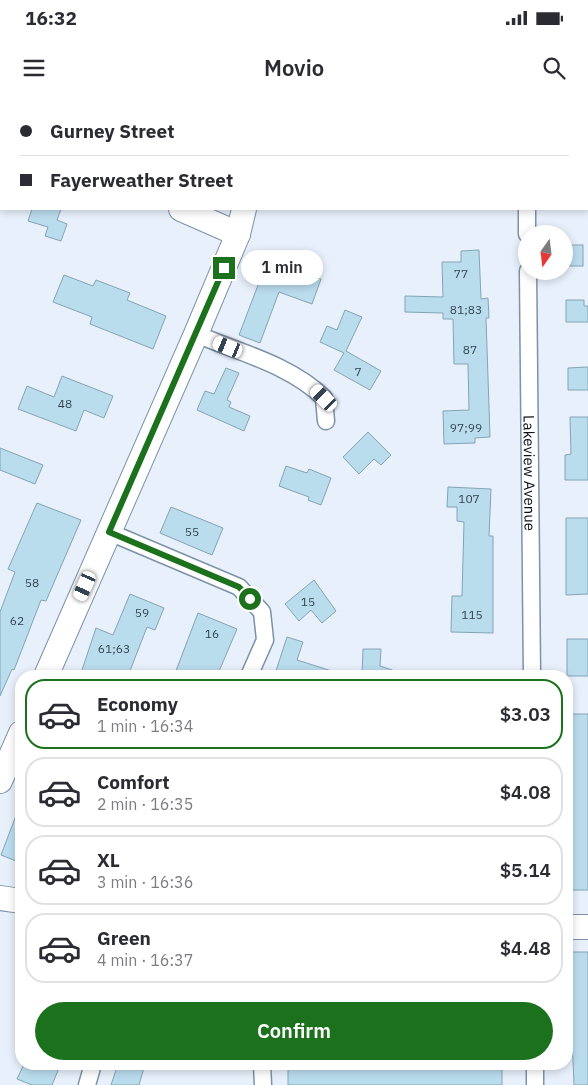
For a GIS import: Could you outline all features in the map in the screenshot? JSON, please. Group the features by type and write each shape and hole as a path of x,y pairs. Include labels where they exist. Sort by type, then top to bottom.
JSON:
{"street":[{"path":"183,210 238,234"},
{"path":"49,670 196,334 238,234 244,210"},
{"path":"527,210 527,225"},
{"name":"Lakeview Avenue","path":"528,280 532,670"},
{"path":"196,334 271,364 313,387 324,398 326,421"},
{"path":"109,532 239,587 262,612 265,640 252,670"},
{"path":"0,781 15,746"},
{"path":"0,898 15,900"},
{"path":"573,927 588,927"},
{"path":"87,1085 92,1070"},
{"path":"262,1070 262,1085"},
{"path":"535,1070 535,1085"}],"building":[{"path":"32,210 61,210 57,220 67,224 61,241 45,236 48,227 28,221"},
{"path":"573,245 583,245 583,266 573,266"},
{"path":"479,250 481,299 488,298 489,318 486,318 490,437 475,438 475,443 444,444 443,411 469,410 468,364 454,364 453,319 443,319 443,313 405,312 405,296 443,297 442,262 461,262 461,251"},
{"path":"268,259 321,279 312,304 279,292 260,343 239,335"},
{"path":"64,275 93,286 96,280 130,293 127,300 166,316 153,349 90,324 92,317 53,302"},
{"path":"566,300 584,300 584,306 588,306 588,322 566,322"},
{"path":"345,310 362,317 346,351 381,371 370,390 334,370 344,353 320,342 327,326 337,330"},
{"path":"588,367 588,390 568,390 568,368"},
{"path":"226,368 239,373 227,400 231,402 229,407 250,416 244,431 197,410 205,391 214,394"},
{"path":"62,376 113,396 104,418 84,410 76,431 18,409 27,386 54,397"},
{"path":"570,417 588,417 588,480 565,480 565,455 571,454"},
{"path":"368,432 391,455 381,465 374,459 359,474 343,457"},
{"path":"0,448 43,465 35,484 0,470"},
{"path":"286,466 307,473 309,469 331,478 321,505 308,500 309,497 279,486"},
{"path":"448,487 491,489 489,536 493,536 493,633 451,632 452,596 462,596 464,522 457,521 457,507 447,507"},
{"path":"37,503 81,520 46,601 41,600 14,670 12,669 0,696 0,612 15,572 8,569"},
{"path":"171,507 223,528 212,555 160,533"},
{"path":"566,518 588,518 588,594 566,595"},
{"path":"314,580 336,611 322,623 311,610 299,621 285,604"},
{"path":"130,594 164,608 155,630 147,627 130,670 82,670 96,628 113,635"},
{"path":"198,613 237,629 220,670 176,670"},
{"path":"287,637 303,642 297,660 329,670 276,670"},
{"path":"567,639 588,639 588,676 573,676 573,670 567,670"},
{"path":"363,649 381,649 380,666 392,670 362,670"},
{"path":"573,714 588,714 588,890 573,890"},
{"path":"15,818 15,861 1,855"},
{"path":"573,952 588,952 588,1085 574,1085"},
{"path":"21,1070 58,1070 52,1085 32,1085 17,1079"},
{"path":"116,1070 143,1070 139,1085 111,1085"},
{"path":"288,1070 502,1070 502,1085 288,1085"}],"route":[{"path":"224,268 109,532 239,587 250,599"}]}
